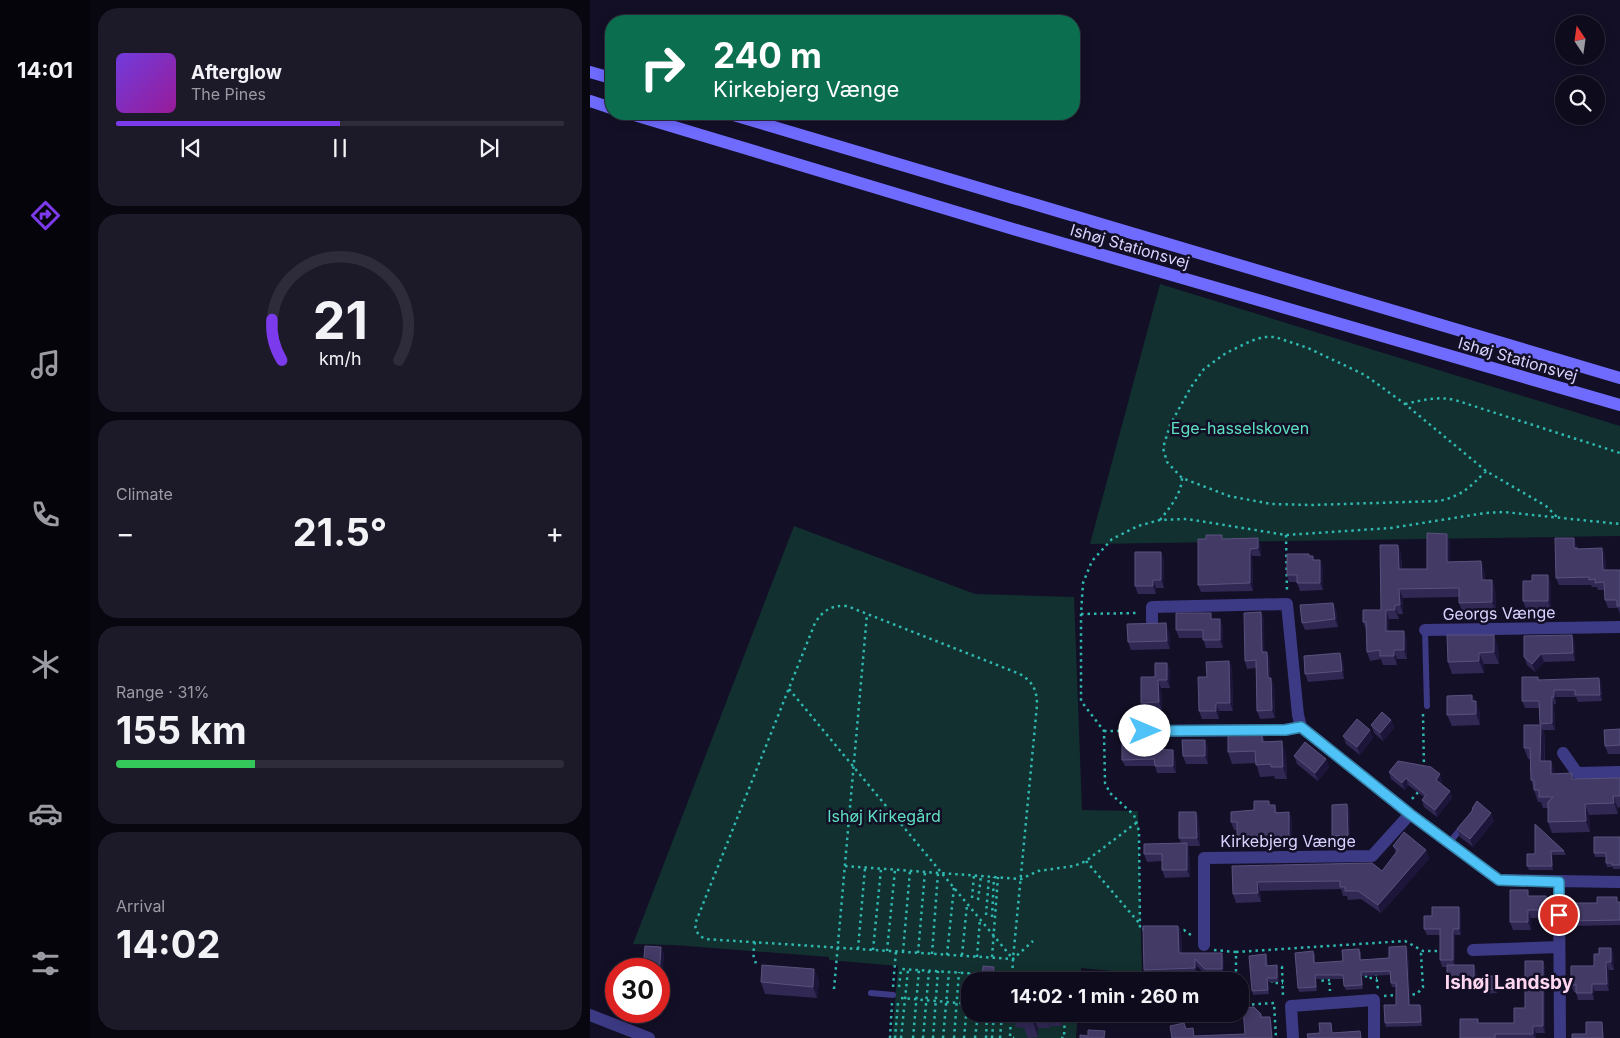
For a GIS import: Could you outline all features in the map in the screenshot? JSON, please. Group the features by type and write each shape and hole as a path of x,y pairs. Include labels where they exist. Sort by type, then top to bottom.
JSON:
{"main road":[{"path":"590,72 605,76"},
{"path":"590,101 605,106"},
{"name":"Ishøj Stationsvej","path":"651,120 1030,234 1620,405"},
{"name":"Ishøj Stationsvej","path":"750,120 1620,378"}],"street":[{"path":"1152,621 1152,607 1287,604 1298,715 1301,727 1407,811 1499,880 1620,882"},
{"name":"Georgs Vænge","path":"1425,630 1620,627"},
{"path":"1145,731 1285,730 1301,727"},
{"path":"1563,753 1578,773 1620,772"},
{"name":"Kirkebjerg Vænge","path":"1204,945 1204,858 1372,856 1407,811"},
{"path":"1559,882 1560,1038"},
{"path":"1473,950 1559,947"},
{"path":"1293,1038 1291,1006 1376,998 1374,1038"},
{"path":"590,1015 649,1038"}],"lane":[{"name":"Georgs Vænge","path":"1425,630 1427,706"},
{"path":"1449,843 1471,816"},
{"path":"871,993 895,996"}],"path":[{"path":"1486,471 1466,491 1454,498 1439,501 1311,505 1271,504 1229,496 1182,478 1167,462 1163,448 1170,425 1191,387 1204,369 1226,353 1251,341 1263,337 1275,337 1308,348 1364,375 1405,404 1486,471 1546,506 1558,518"},
{"path":"1405,404 1441,397 1455,400 1620,453"},
{"path":"1160,520 1182,489 1182,478"},
{"path":"1152,930 1140,929 1138,831 1134,815 1110,793 1105,783 1104,731 1081,701 1080,614 1083,583 1092,561 1112,539 1138,526 1160,520 1187,519 1286,534 1391,528 1485,513 1504,512 1620,524"},
{"path":"1286,534 1287,604"},
{"path":"1013,972 1013,959 1037,705 1037,695 1034,686 1020,674 847,606 828,608 820,614 815,623 695,924 699,936 705,939 1013,959 1033,941"},
{"path":"1080,614 1139,613 1152,607"},
{"path":"834,989 867,614"},
{"path":"789,688 1013,959"},
{"path":"1424,776 1424,713 1427,706"},
{"path":"1104,731 1145,731"},
{"path":"1407,811 1425,785"},
{"path":"845,866 1021,879 1038,871 1074,866 1086,861 1136,824"},
{"path":"1086,861 1140,924"},
{"path":"858,949 865,868"},
{"path":"873,950 881,869"},
{"path":"887,951 895,870"},
{"path":"903,952 910,871"},
{"path":"918,953 925,872"},
{"path":"932,954 938,873"},
{"path":"972,898 974,876"},
{"path":"978,900 981,876"},
{"path":"986,915 989,876"},
{"path":"992,917 996,877"},
{"path":"992,958 996,877"},
{"path":"947,955 954,888"},
{"path":"962,956 967,904"},
{"path":"978,957 980,919"},
{"path":"1176,930 1184,930 1204,945 1216,951 1236,952 1405,941 1423,951 1450,951"},
{"path":"755,942 753,954 757,967"},
{"path":"1376,969 1376,998 1417,994 1423,987 1421,954 1423,951"},
{"path":"1236,952 1236,972"},
{"path":"1271,968 1282,967 1283,1002 1291,1006"},
{"path":"899,988 901,969 959,972 954,1038"},
{"path":"901,1038 908,969"},
{"path":"912,1038 919,970"},
{"path":"1366,970 1366,978 1377,978"},
{"path":"923,1038 929,971"},
{"path":"933,1038 938,971"},
{"path":"943,1038 949,972"},
{"path":"1329,972 1331,1002"},
{"path":"1319,973 1320,981 1330,980"},
{"path":"1272,976 1272,983 1283,983"},
{"path":"895,1038 895,996 961,1003"},
{"path":"1249,1005 1274,1003 1276,1038"},
{"path":"964,1038 966,1022"},
{"path":"975,1038 977,1022"},
{"path":"986,1038 987,1022"},
{"path":"992,1038 993,1022"},
{"path":"1000,1038 1001,1022"},
{"path":"1011,1022 1010,1037 1014,1038"},
{"path":"1061,1038 1064,1038 1065,1022"}],"green space":[{"name":"Ege-hasselskoven","path":"1160,284 1620,426 1620,536 1090,544"},
{"name":"Ishøj Kirkegård","path":"794,526 975,594 1074,597 1082,810 1138,811 1142,972 1081,968 1081,972 961,972 961,1022 1077,1022 1076,1038 892,1038 898,966 829,960 829,957 674,945 633,944"}],"building":[{"path":"1427,533 1447,534 1447,562 1481,561 1482,580 1492,580 1492,602 1459,603 1459,588 1399,589 1400,605 1395,605 1395,610 1386,610 1386,631 1404,631 1404,650 1394,650 1394,656 1380,656 1380,650 1367,652 1366,622 1363,622 1363,610 1381,610 1380,545 1398,545 1399,569 1427,569"},
{"path":"1206,535 1222,535 1222,539 1258,538 1258,548 1250,549 1250,583 1198,585 1198,539 1206,539"},
{"path":"1555,538 1574,538 1574,548 1577,549 1602,548 1603,570 1620,570 1620,606 1617,606 1617,600 1605,600 1604,582 1595,583 1595,579 1589,580 1589,577 1556,578"},
{"path":"1135,552 1161,552 1161,580 1153,580 1153,586 1135,586"},
{"path":"1287,554 1309,554 1309,556 1313,556 1313,560 1320,560 1320,583 1297,583 1297,575 1287,575"},
{"path":"1532,575 1548,575 1548,601 1523,601 1523,581 1532,581"},
{"path":"1333,603 1335,619 1302,623 1300,605"},
{"path":"1261,612 1262,652 1267,652 1268,678 1271,678 1272,710 1257,711 1256,660 1245,661 1244,613"},
{"path":"1176,613 1211,613 1211,619 1220,619 1220,640 1203,640 1203,630 1176,630"},
{"path":"1166,623 1167,641 1128,642 1127,624"},
{"path":"1447,635 1494,635 1494,652 1479,653 1479,661 1448,662"},
{"path":"1572,635 1573,653 1541,654 1532,664 1524,657 1524,636"},
{"path":"1340,653 1342,671 1305,674 1304,656"},
{"path":"1229,661 1230,703 1216,703 1216,711 1199,711 1198,677 1207,677 1206,662"},
{"path":"1155,663 1167,663 1167,680 1158,680 1159,702 1141,703 1141,677 1155,677"},
{"path":"1522,677 1538,677 1538,680 1599,678 1600,695 1575,695 1575,690 1554,690 1554,697 1552,697 1552,723 1540,724 1539,701 1522,701"},
{"path":"1472,695 1472,701 1476,701 1476,714 1447,715 1447,696"},
{"path":"1382,712 1391,720 1380,733 1371,725"},
{"path":"1357,719 1370,730 1357,747 1343,736"},
{"path":"1524,725 1541,725 1540,761 1551,761 1551,774 1572,773 1572,779 1620,778 1620,796 1613,796 1614,803 1585,804 1586,821 1548,822 1548,802 1553,797 1539,797 1539,790 1534,790 1534,780 1531,780 1530,748 1524,748"},
{"path":"1620,729 1620,745 1605,746 1604,730"},
{"path":"1262,734 1262,742 1282,741 1283,767 1271,767 1271,764 1256,765 1255,751 1228,752 1228,735"},
{"path":"1182,740 1205,740 1205,756 1183,756"},
{"path":"1122,742 1150,742 1150,749 1173,750 1173,766 1155,766 1154,759 1122,760"},
{"path":"1305,742 1326,759 1315,773 1294,756"},
{"path":"1398,761 1431,767 1440,774 1436,780 1450,791 1435,810 1422,800 1426,795 1406,778 1402,783 1389,772"},
{"path":"1254,801 1269,801 1269,805 1275,805 1275,813 1289,812 1289,836 1237,838 1237,822 1231,822 1231,812 1254,810"},
{"path":"1477,801 1491,813 1470,839 1457,829 1472,811"},
{"path":"1347,804 1348,835 1332,836 1332,805"},
{"path":"1179,812 1196,812 1197,838 1179,838"},
{"path":"1535,824 1564,851 1551,851 1552,866 1527,866 1527,854 1535,854"},
{"path":"1404,832 1426,850 1378,905 1358,891 1345,891 1345,887 1340,887 1340,881 1257,882 1258,893 1233,894 1232,866 1372,863 1382,871 1398,850 1393,846"},
{"path":"1594,837 1620,837 1620,865 1606,863 1606,853 1594,853"},
{"path":"1187,843 1187,870 1162,870 1162,854 1144,854 1144,844"},
{"path":"1510,890 1528,890 1528,896 1546,896 1547,910 1528,910 1528,922 1510,922"},
{"path":"1597,897 1617,897 1617,902 1620,902 1620,920 1571,921 1571,903 1597,903"},
{"path":"1432,907 1459,907 1459,929 1453,929 1453,960 1440,960 1440,929 1424,929 1424,916 1432,916"},
{"path":"1143,926 1178,926 1179,953 1222,953 1222,969 1205,969 1195,959 1195,968 1144,970"},
{"path":"645,946 661,947 660,958 644,958"},
{"path":"1406,946 1409,1005 1420,1005 1421,1022 1385,1023 1384,1005 1396,1005 1396,983 1391,983 1390,971 1361,972 1362,985 1344,986 1343,975 1315,975 1316,987 1298,988 1295,953 1313,951 1314,963 1343,961 1342,950 1359,949 1360,960 1389,958 1389,947"},
{"path":"1599,948 1611,948 1611,962 1606,962 1607,984 1592,984 1592,993 1576,993 1576,985 1571,985 1571,966 1594,966 1594,954 1599,954"},
{"path":"1266,954 1266,966 1277,965 1277,978 1267,978 1268,990 1252,991 1249,956"},
{"path":"1525,961 1543,961 1543,1026 1533,1026 1533,1034 1495,1034 1495,1038 1460,1038 1460,1019 1478,1019 1478,1023 1514,1023 1514,1008 1525,1008"},
{"path":"762,965 814,969 813,987 761,982"},
{"path":"1447,965 1474,965 1474,982 1447,982"},
{"path":"983,966 994,967 994,972 983,972"},
{"path":"1483,976 1495,976 1495,989 1484,990"},
{"path":"1249,1007 1254,1007 1261,1014 1261,1017 1270,1017 1272,1038 1172,1038 1170,1026 1184,1023 1186,1029 1193,1028 1194,1036 1245,1034 1244,1022 1249,1022"},
{"path":"1586,1022 1602,1022 1603,1038 1572,1038 1572,1034 1586,1034"},
{"path":"1319,1023 1331,1023 1332,1033 1360,1031 1361,1038 1308,1038 1307,1034 1320,1033"},
{"path":"1088,1030 1105,1031 1104,1038 1080,1038 1080,1035 1088,1036"}],"district":[{"name":"Ishøj Landsby","path":"1509,982"}],"route":[{"path":"1145,731 1285,730 1301,727 1410,814 1499,880 1559,882 1559,915"}]}
